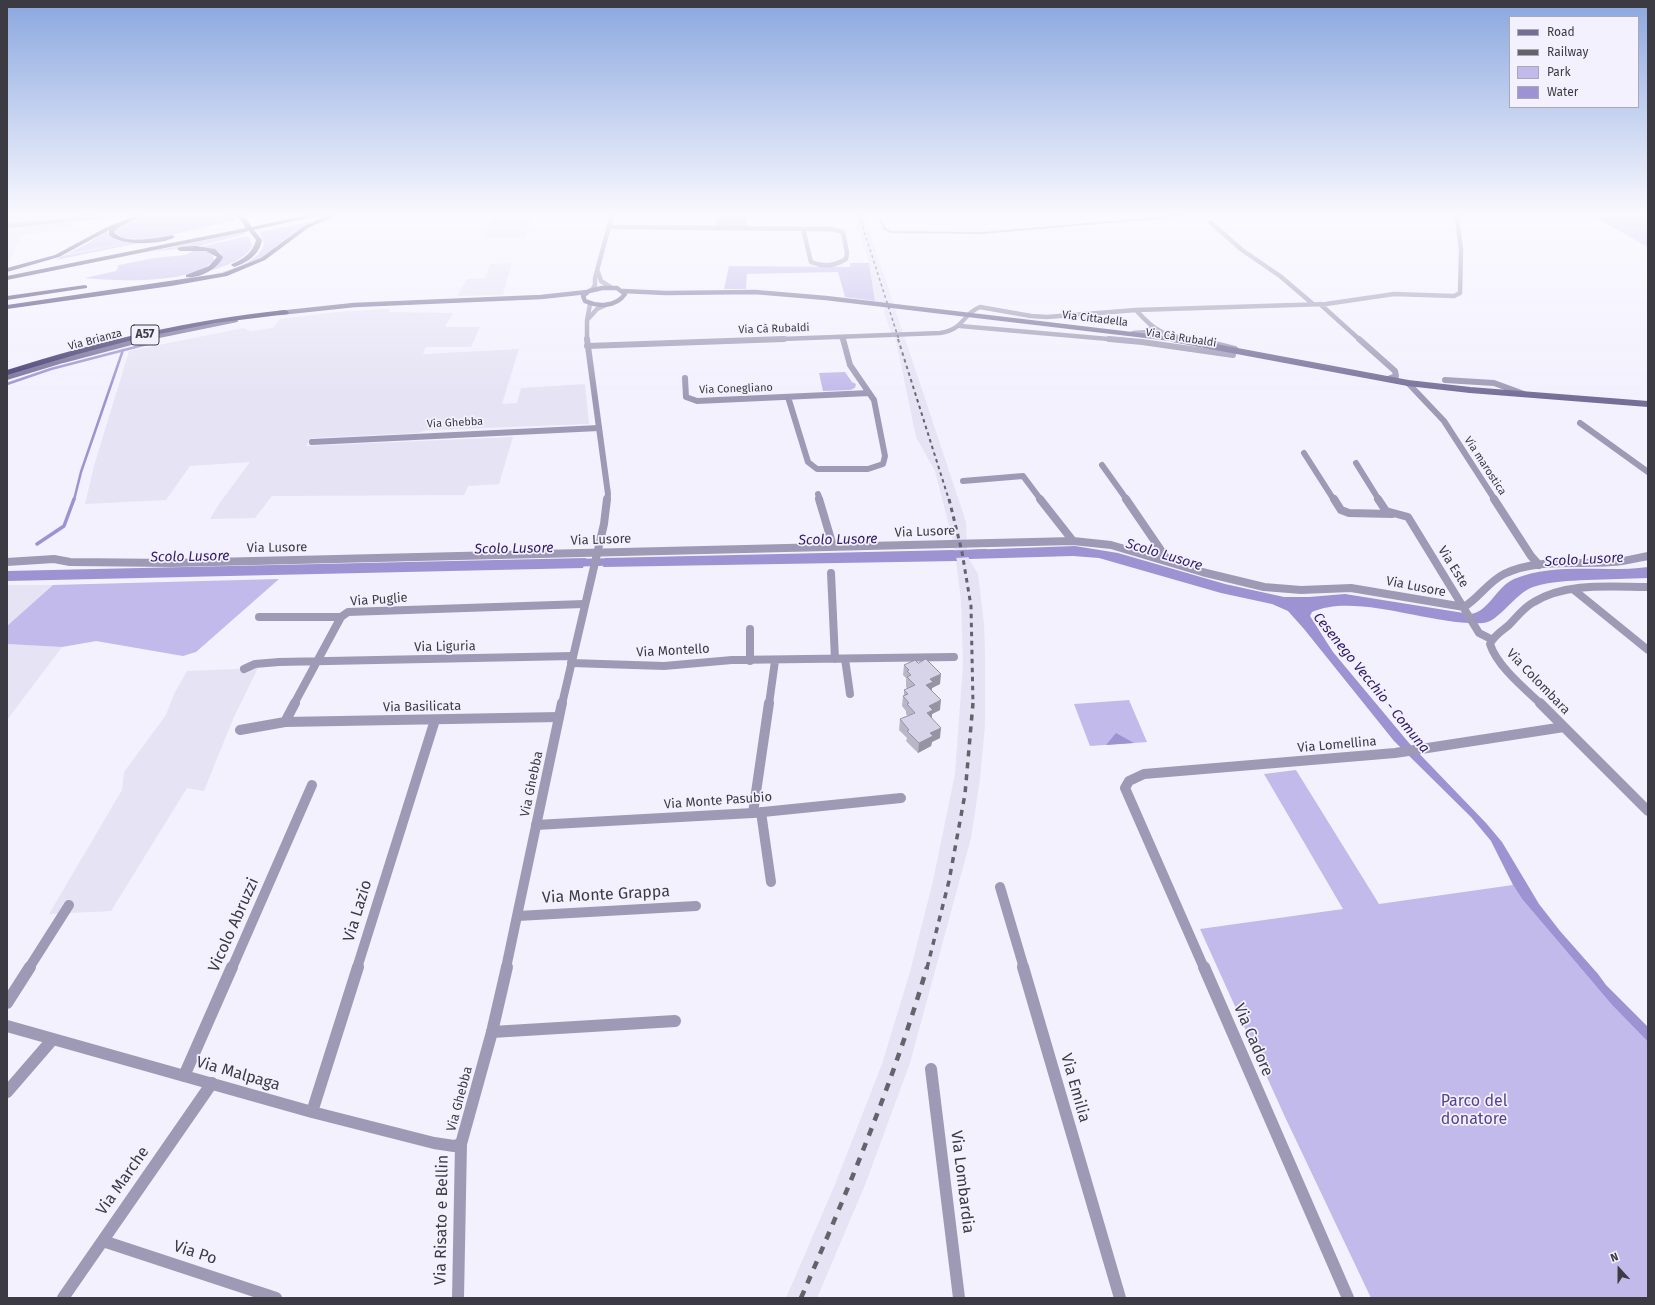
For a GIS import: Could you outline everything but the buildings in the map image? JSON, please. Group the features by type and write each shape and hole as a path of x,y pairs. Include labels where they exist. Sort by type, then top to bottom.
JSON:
{"highway":[{"path":"7,278 18,276"},
{"path":"7,282 38,276"},
{"path":"151,283 188,276"},
{"path":"137,289 199,276"},
{"path":"7,307 218,276"},
{"path":"7,298 70,289 151,283 192,278"},
{"name":"A57","path":"7,373 83,350 135,337 249,316 286,312"}],"main road":[{"name":"Via Brianza","path":"7,377 70,357 149,337 216,323 286,312 362,304 524,298 573,294 612,288"},
{"name":"Via Cittadella","path":"612,288 623,291 666,293 771,293 878,304 1133,333 1235,349 1408,382 1494,392 1648,404"},
{"path":"585,301 583,296 589,291"},
{"path":"622,299 624,296 623,291"},
{"name":"Via Cittadella","path":"590,304 608,304 636,296 666,293"},
{"name":"Via Brianza","path":"524,298 572,300"},
{"path":"578,300 585,301 590,304"}],"street":[{"path":"589,291 595,285 596,276"},
{"path":"599,276 601,281 612,288"},
{"path":"1280,276 1313,304"},
{"name":"Via Cà Rubaldi","path":"587,346 927,334 946,332 960,326 975,309 980,307 1031,316 1047,317 1136,310 1342,303 1394,294 1446,296 1458,295 1460,293 1460,276"},
{"name":"Via Ghebba","path":"461,1144 492,1032 518,916 559,717 591,573 604,524 608,494 587,346 587,321 590,304"},
{"path":"587,321 597,309 608,304"},
{"path":"1320,304 1395,371 1396,376 1388,379"},
{"name":"Via Cà Rubaldi","path":"1136,310 1151,328 1163,334 1218,343 1235,349"},
{"name":"Via Cà Rubaldi","path":"960,326 1142,342 1233,355"},
{"name":"Via Cà Rubaldi","path":"1133,333 1144,333 1151,328"},
{"name":"Via Conegliano","path":"685,378 686,397 692,400 788,397 810,465 817,469 868,470 883,464 885,456 874,400 850,365 842,337"},
{"path":"1445,380 1489,382 1525,394"},
{"name":"Via marostica","path":"1408,382 1444,421 1531,556 1539,565"},
{"path":"1489,382 1495,386 1494,392"},
{"path":"788,397 869,393"},
{"path":"1580,423 1648,472"},
{"name":"Via Ghebba","path":"312,442 599,428"},
{"name":"Via Este","path":"1304,453 1341,510 1349,513 1403,514 1408,517 1476,628 1479,632 1491,639"},
{"name":"Via Este","path":"1356,463 1386,511 1392,514"},
{"path":"1102,466 1154,538 1169,562"},
{"path":"963,481 1023,476 1073,541"},
{"path":"818,494 833,546"},
{"name":"Via Lusore","path":"7,562 54,560 70,562 172,563 1073,541 1111,545 1202,572 1264,587 1301,590 1351,588 1465,609"},
{"path":"1465,609 1495,578 1516,569 1539,565 1628,561 1648,556"},
{"path":"831,573 835,659"},
{"path":"1491,639 1534,602 1549,594 1574,590 1648,587"},
{"path":"1574,590 1648,650"},
{"name":"Via Puglie","path":"285,722 341,617 348,612 584,604"},
{"path":"259,617 341,617"},
{"path":"750,629 750,661"},
{"name":"Via Colombara","path":"1491,639 1490,647 1495,657 1564,728 1648,810"},
{"name":"Via Montello","path":"572,659 664,666 732,660 775,661 954,657"},
{"name":"Via Liguria","path":"244,669 255,664 318,662 572,659"},
{"path":"845,659 850,694"},
{"path":"771,882 757,813 775,661"},
{"name":"Via Basilicata","path":"285,722 559,717"},
{"name":"Via Lazio","path":"312,1112 435,720"},
{"path":"240,730 285,722"},
{"name":"Via Lomellina","path":"1128,796 1125,788 1129,781 1144,774 1395,753 1564,728"},
{"name":"Vicolo Abruzzi","path":"184,1076 312,785"},
{"name":"Via Cadore","path":"1128,796 1190,933 1222,1010 1348,1298"},
{"name":"Via Monte Pasubio","path":"536,825 757,813 901,798"},
{"name":"Via Emilia","path":"1000,887 1120,1298"},
{"path":"7,1003 69,905"},
{"name":"Via Monte Grappa","path":"518,916 696,906"},
{"path":"492,1032 675,1020"},
{"name":"Via Malpaga","path":"7,1026 52,1040 212,1083 312,1112 434,1143 454,1146 461,1144"},
{"path":"7,1092 52,1040"},
{"name":"Via Lombardia","path":"931,1069 959,1298"},
{"name":"Via Marche","path":"63,1298 212,1083"},
{"name":"Via Risato e Bellin","path":"458,1298 461,1144"},
{"name":"Via Po","path":"102,1240 276,1298"}],"shaded area":[{"path":"486,276 508,276 503,295 457,296 467,279 485,278"},
{"path":"871,276 884,276 966,522 967,550 969,559 978,574 984,625 985,725 980,779 971,838 910,1063 865,1185 817,1298 786,1298 836,1182 882,1064 910,972 933,881 955,774 963,665 961,600 954,545 935,471 916,437 895,338 884,313 885,308 875,301"},
{"path":"390,310 389,312 453,313 445,327 480,327 471,347 426,347 423,354 519,349 502,404 517,403 521,388 585,384 589,424 428,430 417,433 312,438 306,446 513,437 499,484 468,486 464,495 272,496 255,518 210,519 219,504 250,462 190,466 166,500 85,504 94,466 129,351 243,328 251,331 273,328 280,319 336,312"},
{"path":"7,585 53,585 7,626"},
{"path":"7,644 62,647 7,720"},
{"path":"258,668 233,719 204,791 187,788 111,911 49,914 122,790 124,772 166,715 174,694 187,671"}],"green space":[{"path":"94,276 178,276 153,280 85,278"},
{"path":"727,276 747,276 746,289 724,289"},
{"path":"839,276 871,276 875,301 845,297"},
{"path":"845,372 852,382 856,384 855,388 850,390 823,391 819,373"},
{"path":"279,579 196,652 183,656 96,641 62,647 7,644 7,626 53,585"},
{"path":"1129,700 1147,742 1090,746 1074,704"},
{"name":"Parco del donatore","path":"1296,770 1379,904 1513,885 1522,899 1612,1005 1648,1042 1648,1298 1371,1298 1285,1117 1200,929 1343,909 1264,774"}],"water":[{"path":"1075,546 1118,553 1225,584 1284,597 1309,597 1345,594 1470,614 1476,613 1482,609 1502,588 1514,579 1530,574 1563,569 1631,569 1648,567 1648,578 1567,581 1533,587 1519,595 1495,618 1483,623 1463,623 1372,607 1350,606 1330,607 1312,612 1310,616 1333,652 1409,743 1486,823 1502,842 1539,904 1560,931 1606,985 1648,1027 1648,1042 1612,1005 1522,899 1513,885 1491,841 1471,817 1394,741 1288,611 1272,604 1221,593 1099,558 1073,556 969,559 967,550"},
{"path":"954,550 957,561 603,567 605,558"},
{"path":"586,558 583,568 7,581 7,571"},
{"path":"1116,733 1134,743 1106,745"}],"waterway":[{"path":"123,350 155,342"},
{"path":"7,384 51,369 123,350"},
{"path":"74,500 81,472 123,350"},
{"path":"37,544 64,526 74,499"},
{"name":"Scolo Lusore","path":"939,555 985,553"},
{"name":"Scolo Lusore","path":"567,563 621,562"}],"railway":[{"path":"878,276 899,340"},
{"path":"898,339 949,500"},
{"path":"949,499 962,552 971,606 973,703"},
{"path":"927,968 949,881 965,794 973,703"},
{"path":"801,1298 836,1217 885,1093 927,967"}],"water label":[{"name":"Cesenego Vecchio - Comuna","path":"1371,683"}]}
